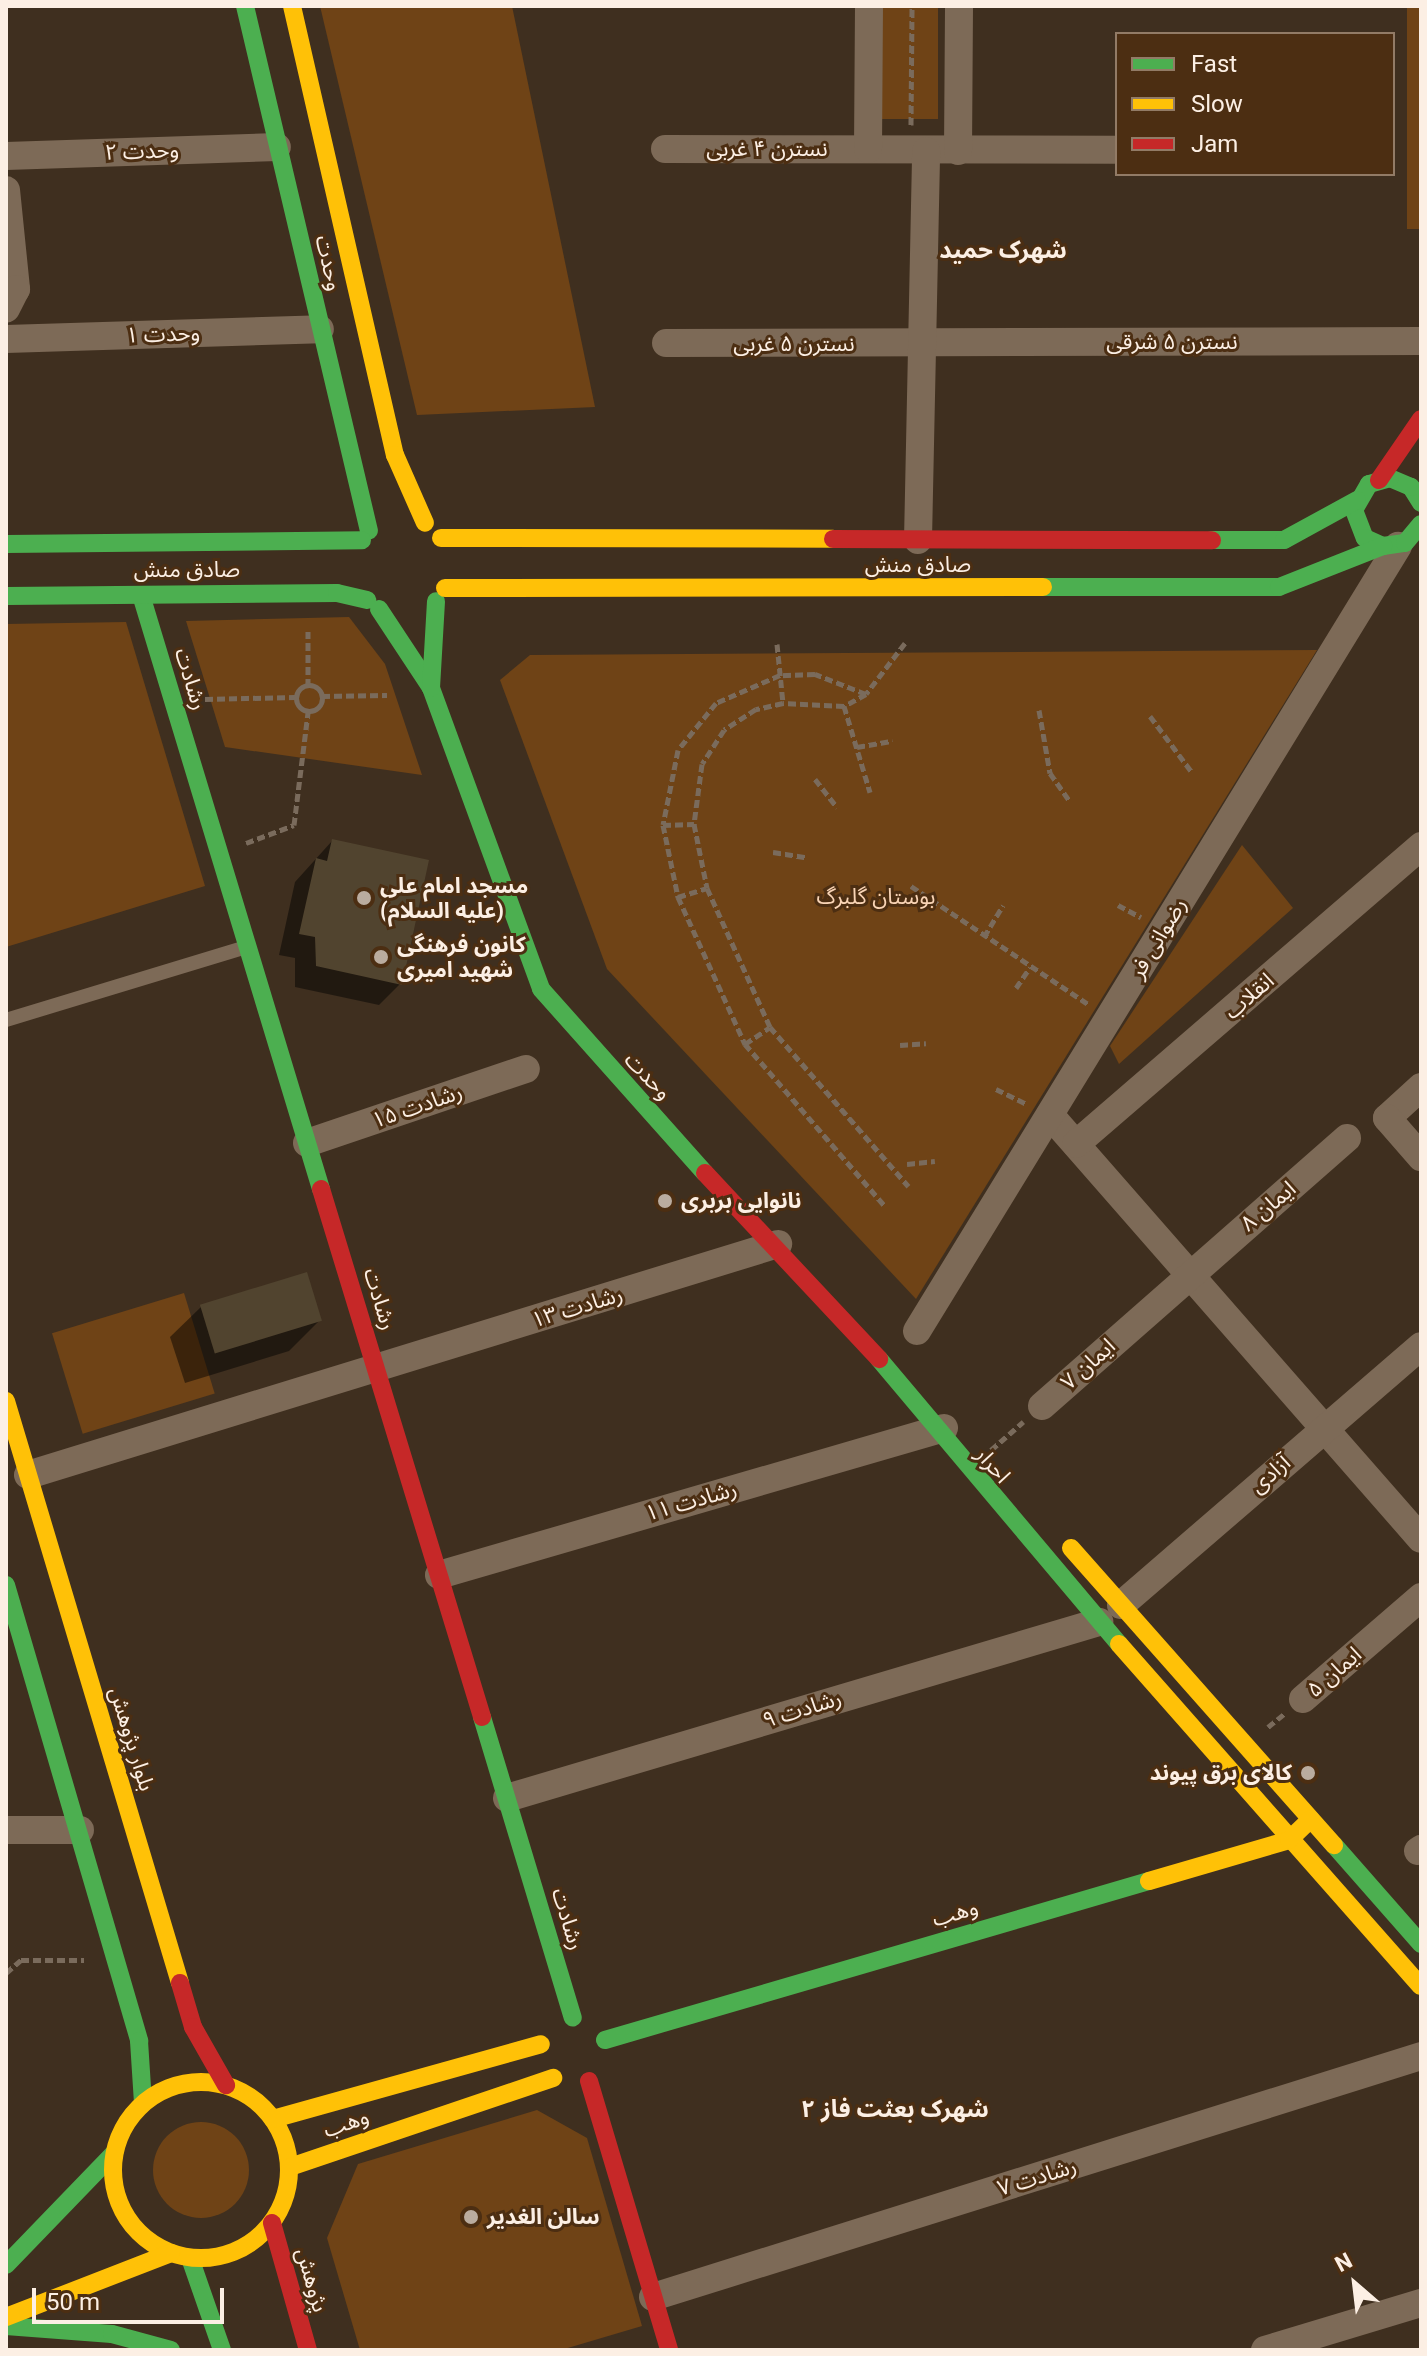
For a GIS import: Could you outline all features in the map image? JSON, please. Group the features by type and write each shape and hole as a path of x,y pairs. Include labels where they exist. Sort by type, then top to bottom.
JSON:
{"street":[{"name":"وحدت","path":"245,6 365,536"},
{"name":"وحدت","path":"292,6 395,455 425,523"},
{"path":"868,149 869,6"},
{"path":"958,151 959,6"},
{"name":"وحدت ۲","path":"6,156 277,147"},
{"name":"نسترن ۴ غربی","path":"665,149 1115,150"},
{"path":"918,151 922,344 918,540"},
{"path":"6,190 16,289 6,309"},
{"name":"وحدت ۱","path":"6,339 320,329"},
{"name":"نسترن ۵ شرقی","path":"922,344 1421,341"},
{"name":"نسترن ۵ غربی","path":"666,343 922,344"},
{"name":"صادق منش","path":"441,538 1284,540 1357,500 1379,480 1421,419"},
{"path":"1379,480 1401,481 1420,497"},
{"path":"1357,500 1358,530 1407,539"},
{"path":"396,518 425,523 441,538 450,559 441,594 409,614 373,604 354,565 365,536 396,518"},
{"name":"صادق منش","path":"6,544 365,536"},
{"name":"صادق منش","path":"441,594 1279,587 1407,539"},
{"name":"رضوانی فر","path":"917,1331 1407,539"},
{"name":"صادق منش","path":"6,596 337,593 373,604"},
{"name":"وحدت","path":"431,688 441,594"},
{"name":"رشادت","path":"141,595 573,2018"},
{"name":"وحدت","path":"373,604 431,688 541,989 591,1052 778,1244 944,1428"},
{"name":"انقلاب","path":"1076,1144 1421,846"},
{"name":"رشادت ۱۵","path":"307,1143 526,1069"},
{"path":"1421,1087 1387,1118 1421,1157"},
{"path":"1050,1115 1421,1539"},
{"name":"ایمان ۸","path":"1188,1273 1347,1138"},
{"name":"رشادت ۱۳","path":"28,1475 778,1244"},
{"name":"ایمان ۷","path":"1042,1406 1188,1273"},
{"name":"آزادی","path":"1110,1613 1421,1346"},
{"name":"بلوار پژوهش","path":"6,1401 193,2027 226,2085"},
{"name":"احرار","path":"944,1428 974,1438 988,1454"},
{"name":"احرار","path":"944,1428 953,1455 1246,1746 1421,1944"},
{"name":"رشادت ۱۱","path":"439,1575 944,1428"},
{"name":"احرار","path":"1060,1535 1110,1613 1289,1840 1421,1986"},
{"path":"6,1585 80,1830 139,2041 143,2103"},
{"name":"ایمان ۵","path":"1303,1699 1421,1597"},
{"name":"رشادت ۹","path":"507,1798 1110,1613"},
{"name":"وهب","path":"601,2062 1289,1840 1311,1819"},
{"path":"6,1830 80,1830"},
{"path":"601,2062 553,2078 541,2044 553,2026 573,2018 593,2024 653,2297 669,2350"},
{"name":"وهب","path":"273,2119 541,2044"},
{"name":"رشادت ۷","path":"653,2297 1421,2056"},
{"name":"وهب","path":"290,2167 553,2078"},
{"path":"6,2265 114,2153 143,2103 168,2088 226,2085 273,2119 290,2167 272,2223 235,2252 190,2258 171,2253 138,2232 121,2209 114,2153"},
{"name":"پژوهش","path":"272,2223 308,2350"},
{"path":"6,2317 171,2253"},
{"path":"190,2258 222,2350"},
{"path":"1265,2350 1421,2303"},
{"path":"6,2326 112,2334 171,2350"}],"lane":[{"path":"6,1020 248,947"}],"path":[{"path":"912,6 918,151"},
{"path":"172,700 295,697 308,685 308,631"},
{"path":"905,643 866,694 844,706 783,703 724,730 702,764 694,824 707,888 770,1027 908,1186"},
{"path":"777,644 783,703"},
{"path":"866,694 815,674 780,675 750,684 696,720 678,750 663,825 678,897 745,1044 885,1206"},
{"path":"308,685 322,696 387,695"},
{"path":"219,853 294,825 308,712 322,696"},
{"path":"295,697 308,712"},
{"path":"844,706 870,792"},
{"path":"1039,710 1050,773 1070,802"},
{"path":"1150,716 1191,771"},
{"path":"857,747 892,741"},
{"path":"815,779 837,807"},
{"path":"663,825 694,824"},
{"path":"773,852 806,857"},
{"path":"911,886 1109,1018"},
{"path":"678,897 707,888"},
{"path":"984,937 1003,905"},
{"path":"1016,988 1030,967"},
{"path":"745,1044 770,1027"},
{"path":"900,1045 926,1043"},
{"path":"996,1089 1050,1115"},
{"path":"907,1164 935,1161"},
{"name":"ایمان ۷","path":"988,1454 1042,1406"},
{"name":"ایمان ۵","path":"1246,1746 1303,1699"},
{"path":"6,1973 21,1960 116,1961"}],"green space":[{"path":"320,6 512,6 595,407 417,415"},
{"path":"882,6 938,6 938,119 882,119"},
{"path":"1407,6 1421,6 1421,229 1407,229"},
{"path":"349,617 385,664 422,775 225,747 186,621"},
{"path":"126,622 205,886 6,947 6,624"},
{"name":"بوستان گلبرگ","path":"1317,650 916,1299 607,969 500,680 530,655"},
{"path":"1242,845 1293,908 1119,1064 1110,1046"},
{"path":"184,1293 215,1393 83,1434 52,1333"},
{"name":"سالن الغدیر","path":"537,2110 587,2138 642,2326 561,2350 360,2350 327,2238 358,2164"},
{"path":"201,2122 219,2126 235,2136 245,2152 249,2170 245,2188 235,2204 219,2214 201,2218 183,2214 167,2204 157,2188 153,2170 157,2152 167,2136 183,2126"}],"building":[{"name":"مسجد امام علی (علیه السلام)","path":"332,839 429,860 402,985 316,966 315,937 299,934 316,858 327,861"},
{"path":"307,1272 322,1321 215,1354 200,1305"}],"traffic: fast":[{"path":"245,6 369,531"},
{"path":"1421,503 1411,487 1390,478 1369,484 1354,510 1365,538 1383,546 1405,543 1421,524"},
{"path":"1212,540 1284,540 1357,500"},
{"path":"6,544 362,540"},
{"path":"1043,587 1279,587 1383,546"},
{"path":"6,596 337,593 367,600"},
{"path":"141,595 321,1189"},
{"path":"431,688 436,601"},
{"path":"379,609 431,688 541,989 705,1173"},
{"path":"879,1359 1119,1644"},
{"path":"6,1585 139,2041 143,2103"},
{"path":"482,1717 573,2018"},
{"path":"1334,1845 1421,1944"},
{"path":"605,2040 1149,1881"},
{"path":"6,2265 114,2153"},
{"path":"190,2258 222,2350"},
{"path":"6,2326 112,2334 171,2350"}],"traffic: slow":[{"path":"292,6 395,455 425,523"},
{"path":"441,538 833,539"},
{"path":"445,588 1043,587"},
{"path":"6,1401 180,1983"},
{"path":"1071,1548 1334,1845"},
{"path":"1119,1644 1421,1986"},
{"path":"1149,1881 1289,1840 1311,1819"},
{"path":"273,2119 541,2044"},
{"path":"290,2167 553,2078"},
{"path":"201,2082 235,2089 263,2108 282,2136 289,2170 282,2204 263,2232 235,2251 201,2258 167,2251 139,2232 120,2204 113,2170 120,2136 139,2108 167,2089 201,2082"},
{"path":"6,2317 171,2253"}],"traffic: jam":[{"path":"1379,480 1421,419"},
{"path":"833,539 1212,540"},
{"path":"705,1173 879,1359"},
{"path":"321,1189 482,1717"},
{"path":"180,1983 193,2027 226,2085"},
{"path":"589,2081 669,2350"},
{"path":"272,2223 308,2350"}],"place":[{"name":"مسجد امام علی (علیه السلام)","path":"364,898"},
{"name":"کانون فرهنگی شهید امیری","path":"381,957"},
{"name":"نانوایی بربری","path":"665,1201"},
{"name":"کالای برق پیوند","path":"1308,1773"},
{"name":"سالن الغدیر","path":"471,2217"}],"district":[{"name":"شهرک حمید","path":"1003,251"},
{"name":"شهرک بعثت فاز ۲","path":"895,2110"}]}
